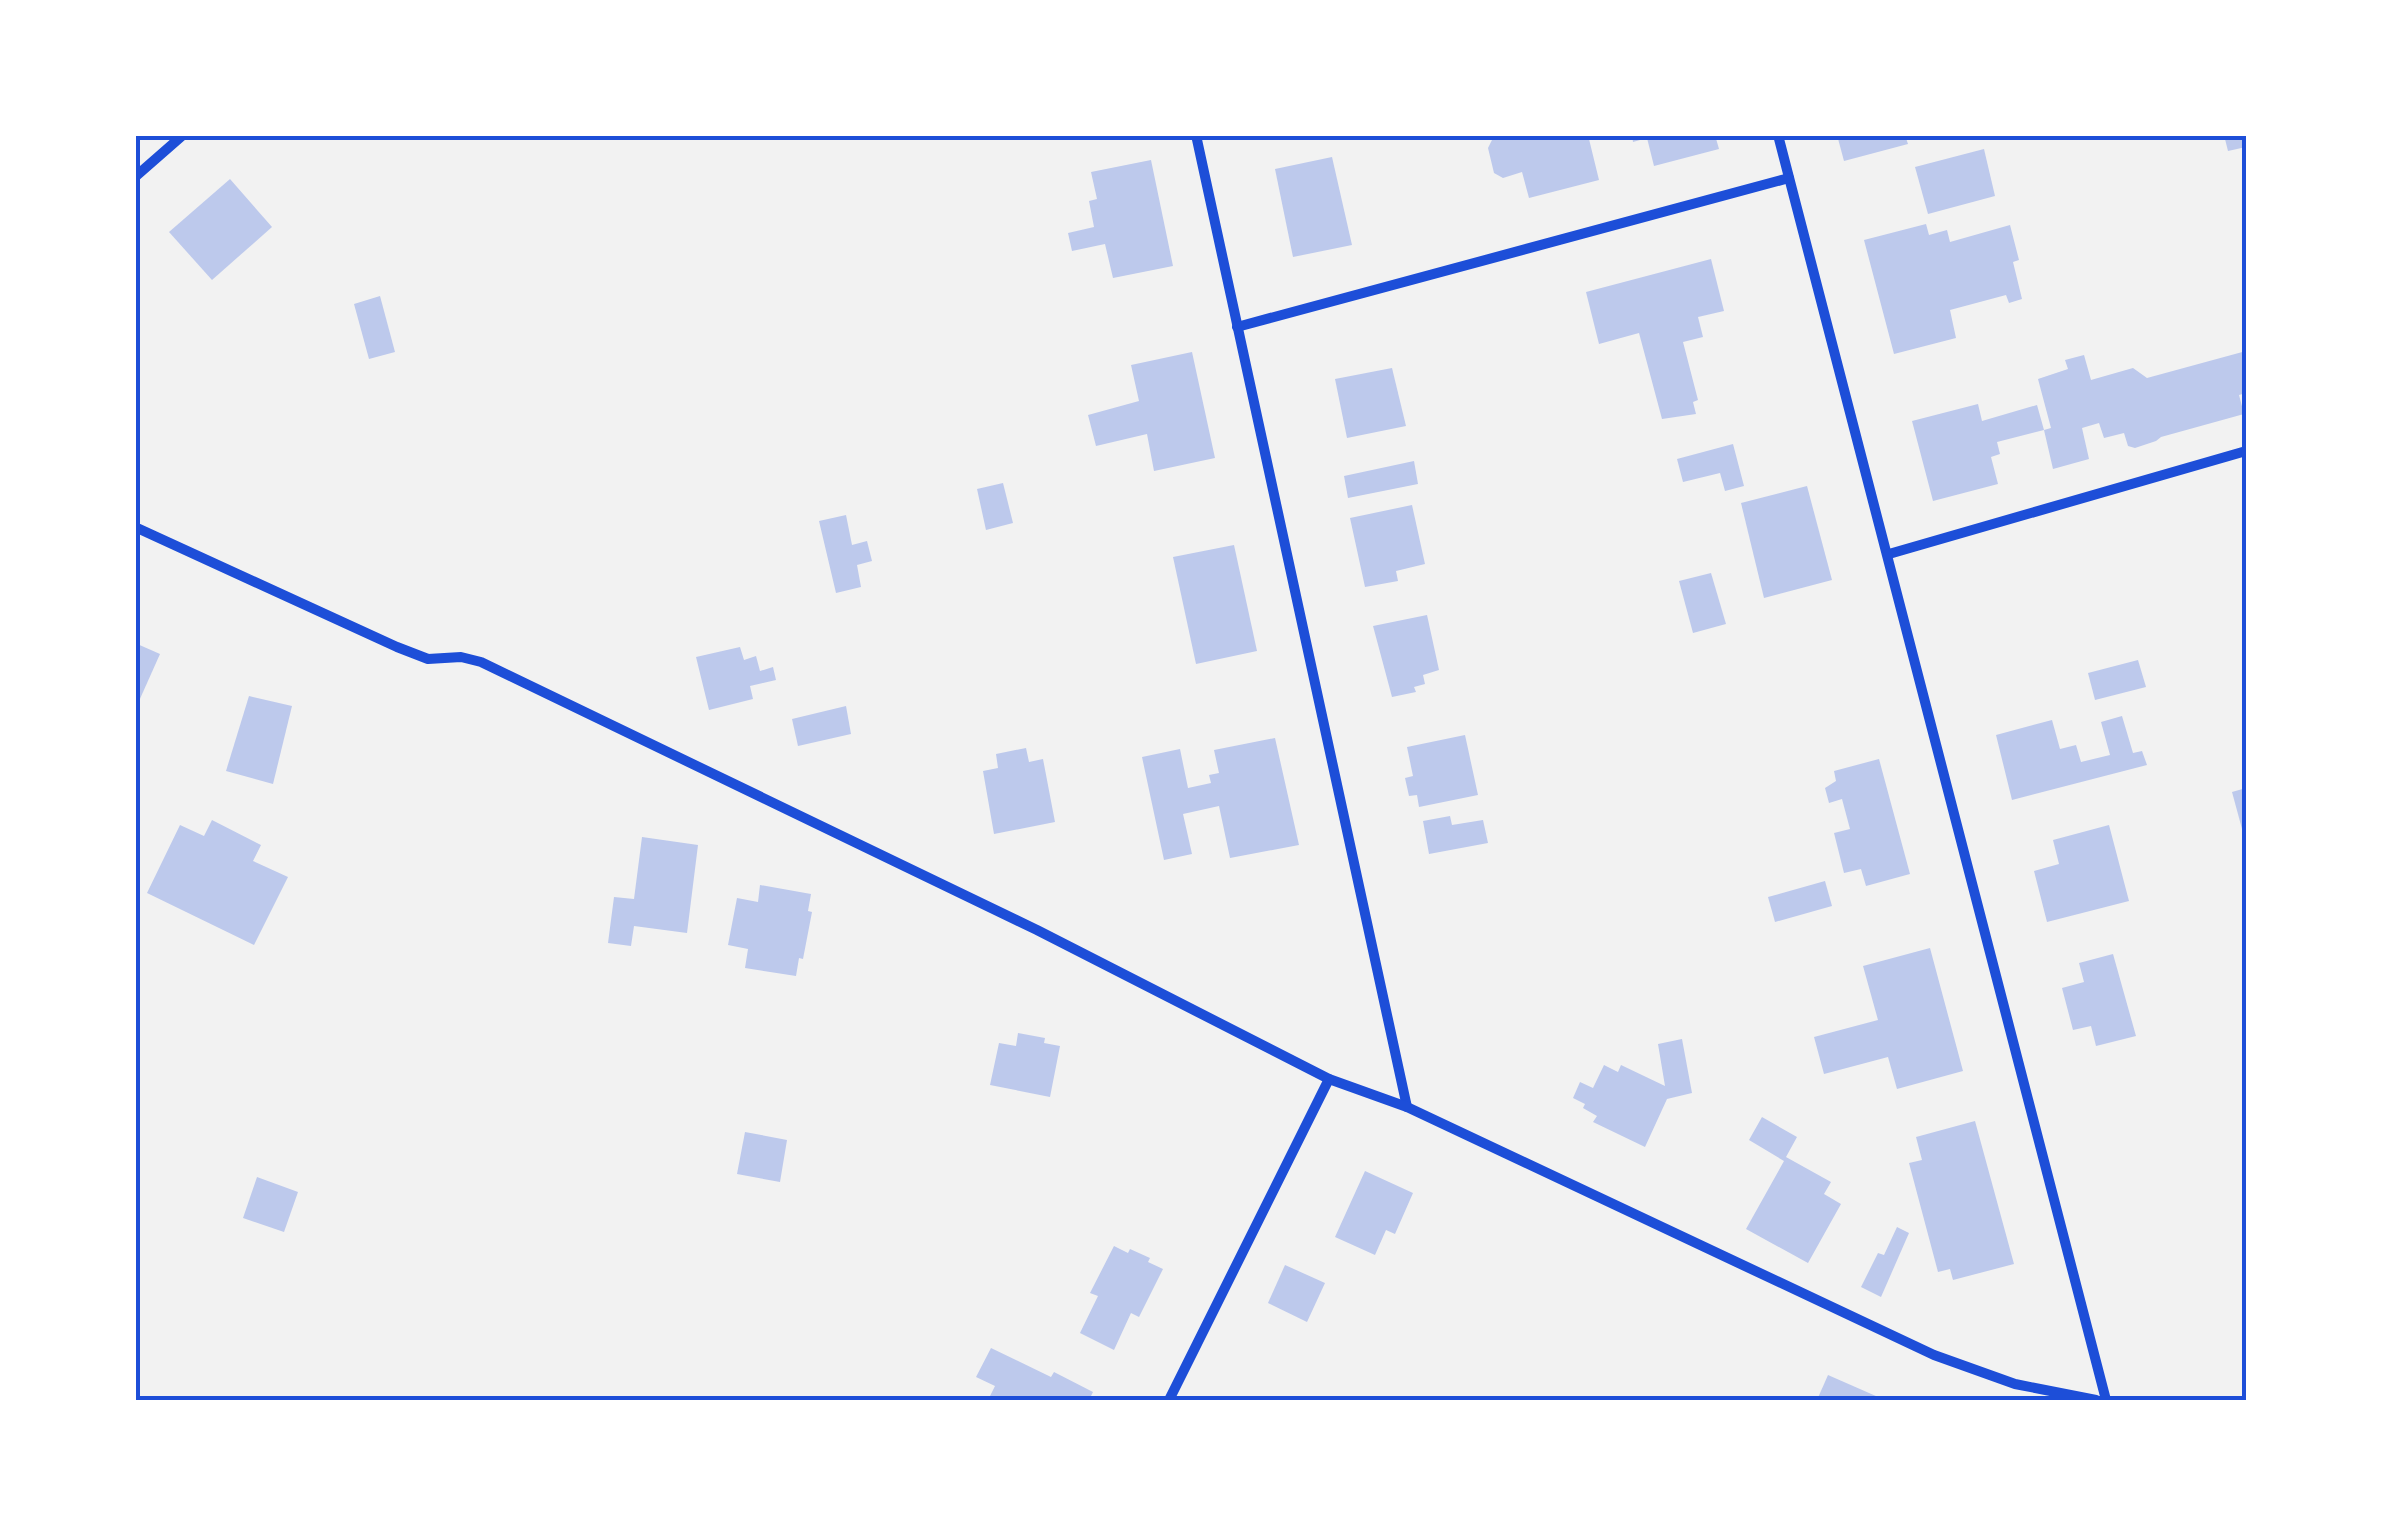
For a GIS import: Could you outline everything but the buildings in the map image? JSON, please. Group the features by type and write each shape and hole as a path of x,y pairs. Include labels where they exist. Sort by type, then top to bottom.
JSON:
{"street":[{"path":"135,177 183,135"},
{"path":"1196,135 1407,1107"},
{"path":"1778,135 2106,1400"},
{"path":"1237,327 1789,178"},
{"path":"1889,554 2246,451"},
{"path":"135,528 397,648 428,659 461,657 482,662 1019,921 1330,1079 1407,1107 1934,1356 2016,1384 2096,1400"},
{"path":"1169,1400 1330,1079"}]}
